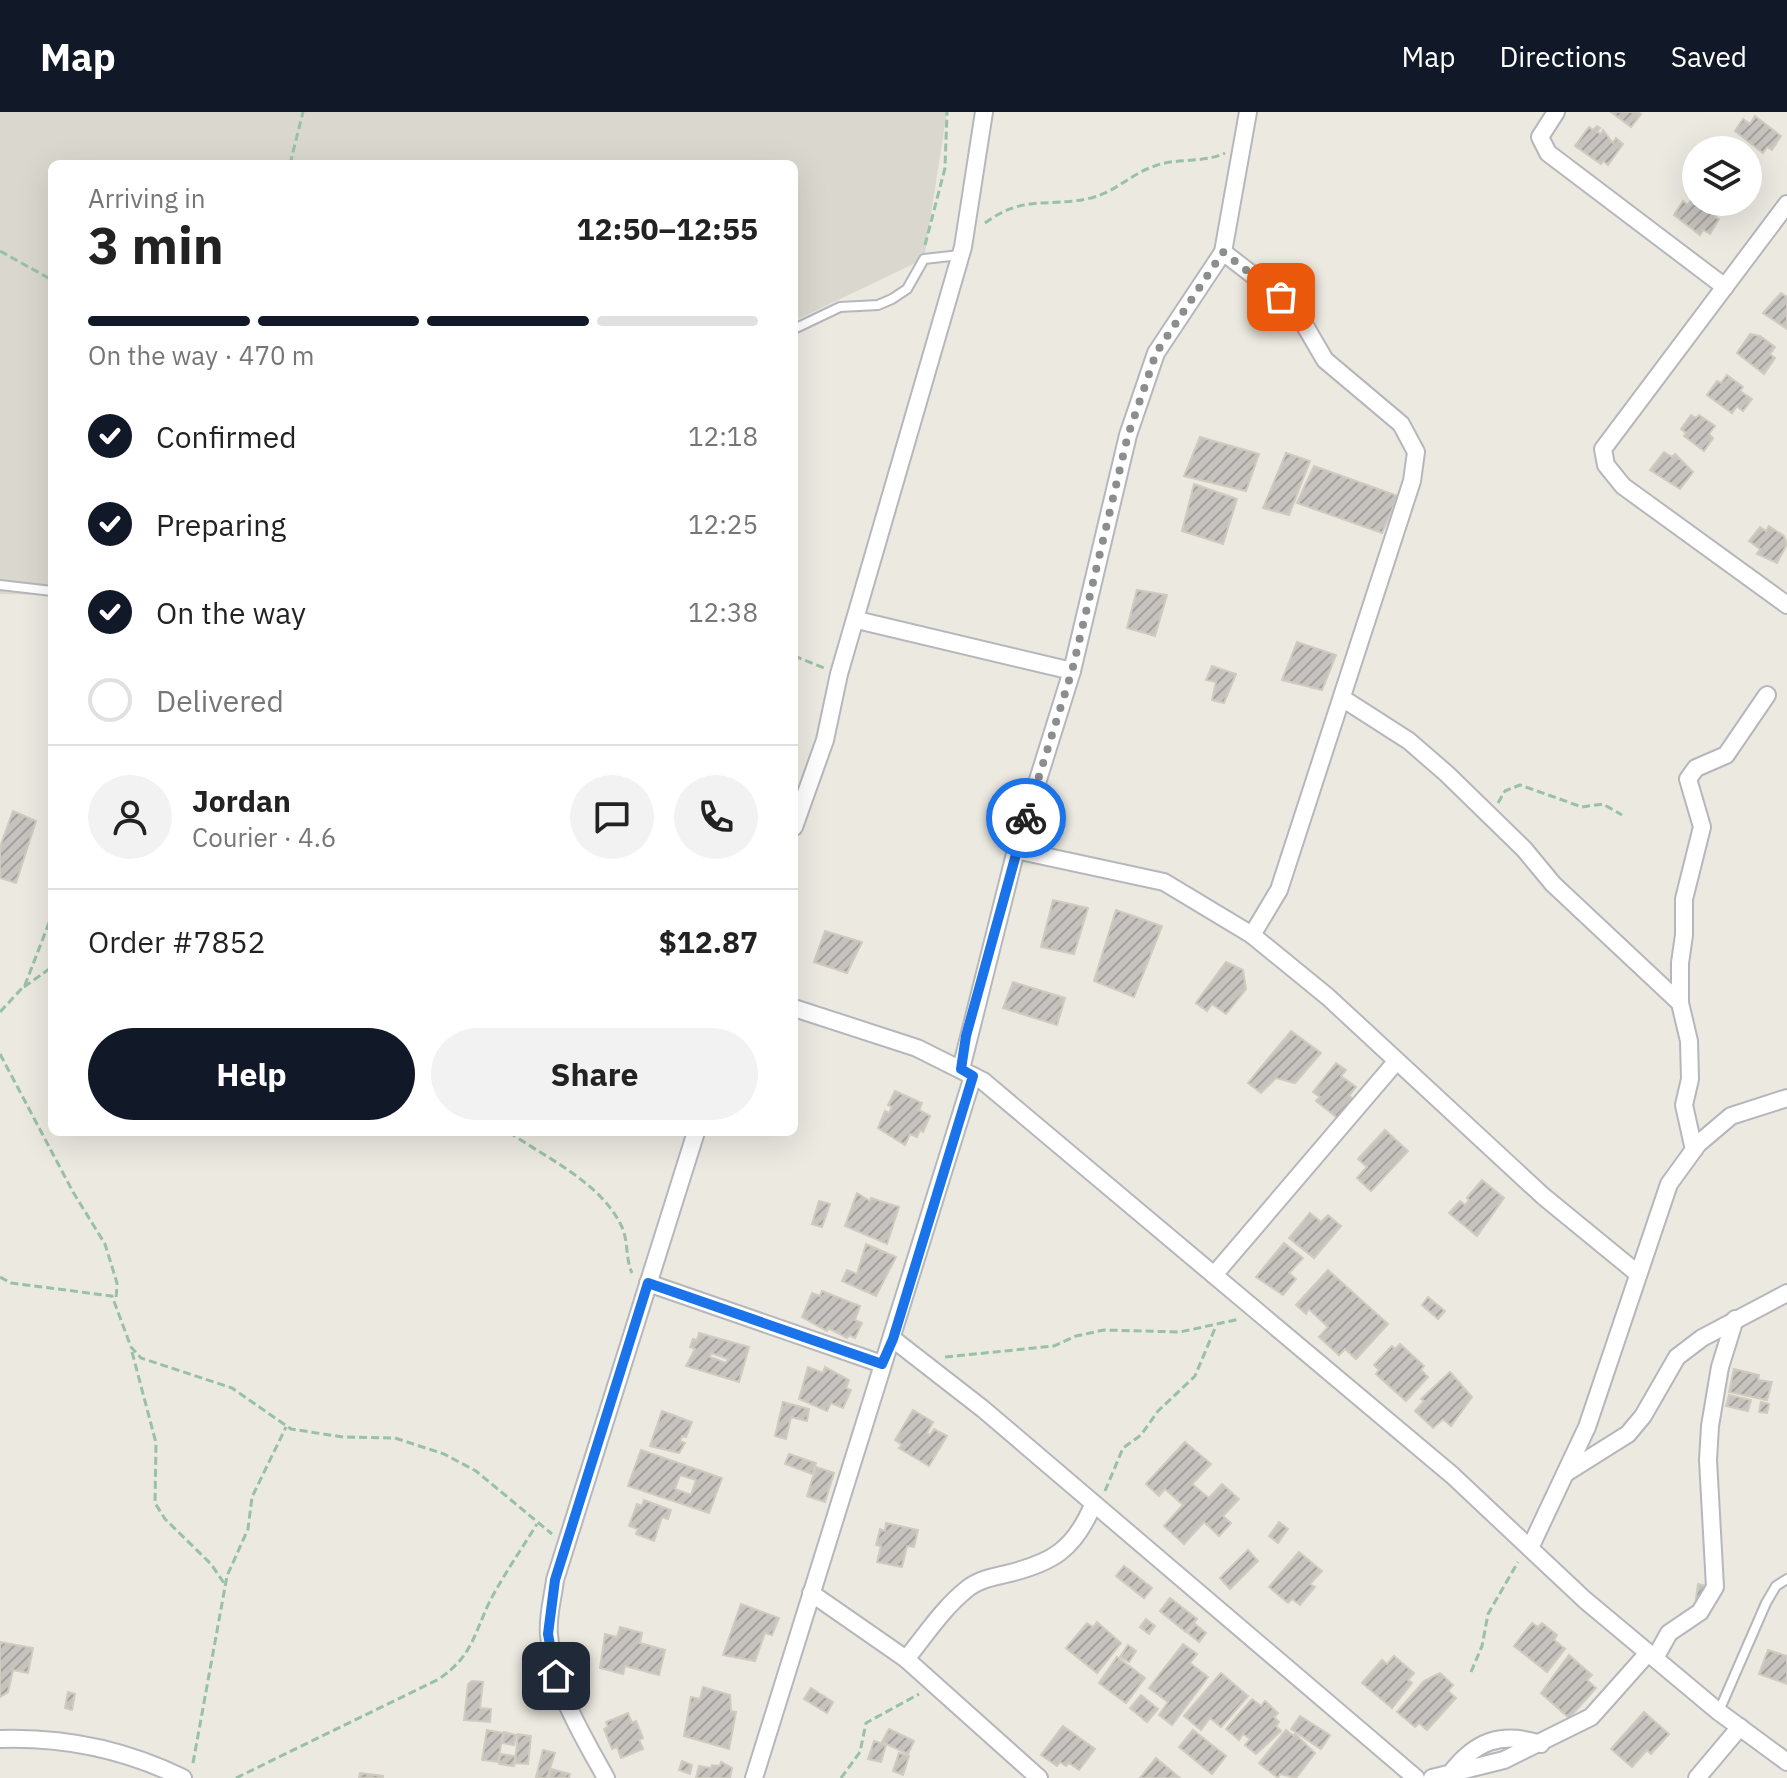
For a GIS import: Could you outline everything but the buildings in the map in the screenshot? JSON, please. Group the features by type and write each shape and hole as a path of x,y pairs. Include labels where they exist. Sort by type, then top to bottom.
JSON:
{"street":[{"path":"798,816 825,740 839,674 961,255 984,112"},
{"path":"754,1778 882,1364 893,1339 967,1072 1016,850 1072,671 1128,435 1156,353 1223,252 1248,112"},
{"path":"1552,114 1540,137 1548,153 1725,287"},
{"path":"1787,204 1603,449 1606,465 1623,486 1787,605"},
{"path":"1223,252 1294,307 1325,360 1401,424 1416,452 1412,481 1279,890 1252,935"},
{"path":"857,620 1072,671"},
{"path":"1694,1150 1684,1105 1690,1079 1689,1041 1680,1003 1684,899 1702,827 1689,788 1690,772 1726,755 1767,695"},
{"path":"1342,698 1409,741 1489,816 1553,884 1680,1003"},
{"path":"1016,850 1164,882 1252,935 1328,997 1395,1063 1543,1196 1637,1273"},
{"path":"798,1009 917,1048 967,1072 1264,1315 1452,1475 1651,1655 1719,1712 1787,1762"},
{"path":"1214,1275 1395,1063"},
{"path":"1527,1545 1566,1473 1601,1387 1669,1184 1694,1150 1731,1116 1787,1098"},
{"path":"606,1778 570,1712 556,1676 548,1634 555,1580 695,1136"},
{"path":"648,1285 882,1364"},
{"path":"1566,1473 1628,1434 1643,1416 1677,1357 1735,1319 1787,1293"},
{"path":"1432,1778 1482,1768 1541,1744 1591,1717 1669,1633 1700,1612 1715,1587 1708,1460 1710,1426 1720,1367 1735,1319"},
{"path":"893,1339 922,1359 1412,1777"},
{"path":"906,1659 966,1589 983,1579 1047,1563 1064,1550 1096,1507"},
{"path":"811,1593 906,1659 1039,1778"},
{"path":"1697,1778 1740,1727"},
{"path":"1450,1774 1465,1755 1497,1738 1521,1737 1541,1744"},
{"path":"0,1739 28,1738 104,1749 187,1771"}],"lane":[{"path":"798,327 840,307 878,305 892,299 907,289 924,259 961,255"},
{"path":"0,585 48,591"},
{"path":"1719,1712 1766,1603 1776,1586 1787,1579"}],"path":[{"path":"291,160 303,112"},
{"path":"924,259 931,214 945,168 947,112"},
{"path":"965,237 1011,206 1091,198 1112,191 1151,167 1206,160 1242,143"},
{"path":"0,251 48,278"},
{"path":"798,658 839,674"},
{"path":"1489,816 1505,791 1520,785 1582,807 1603,804 1622,815"},
{"path":"21,989 48,925"},
{"path":"0,1012 21,989 48,970"},
{"path":"0,1054 73,1192 105,1244 117,1283 116,1301"},
{"path":"515,1136 566,1169 611,1209 629,1246 631,1270 648,1285"},
{"path":"0,1277 11,1283 112,1296 116,1301 156,1443 155,1503 165,1519 211,1564 226,1586"},
{"path":"922,1359 1054,1346 1076,1336 1104,1330 1180,1332 1264,1315"},
{"path":"1096,1507 1119,1454 1195,1376 1217,1324"},
{"path":"132,1349 141,1358 232,1388 287,1426 343,1437 395,1438 444,1454 476,1471 566,1544"},
{"path":"187,1771 233,1557 248,1529 252,1497 287,1426"},
{"path":"236,1778 431,1683 455,1668 470,1651 488,1605 538,1523"},
{"path":"1471,1672 1482,1646 1488,1614 1527,1545"},
{"path":"841,1778 860,1752 866,1723 936,1684"}],"shaded area":[{"path":"0,112 947,112 924,259 798,319 798,160 48,160 48,595 0,594"}],"way so far":[{"path":"1026,818 1072,671 1128,435 1156,353 1223,252 1281,297"}],"route":[{"path":"556,1676 548,1634 555,1580 648,1283 882,1364 893,1339 973,1076 961,1069 966,1036 990,958 1026,818"}]}
